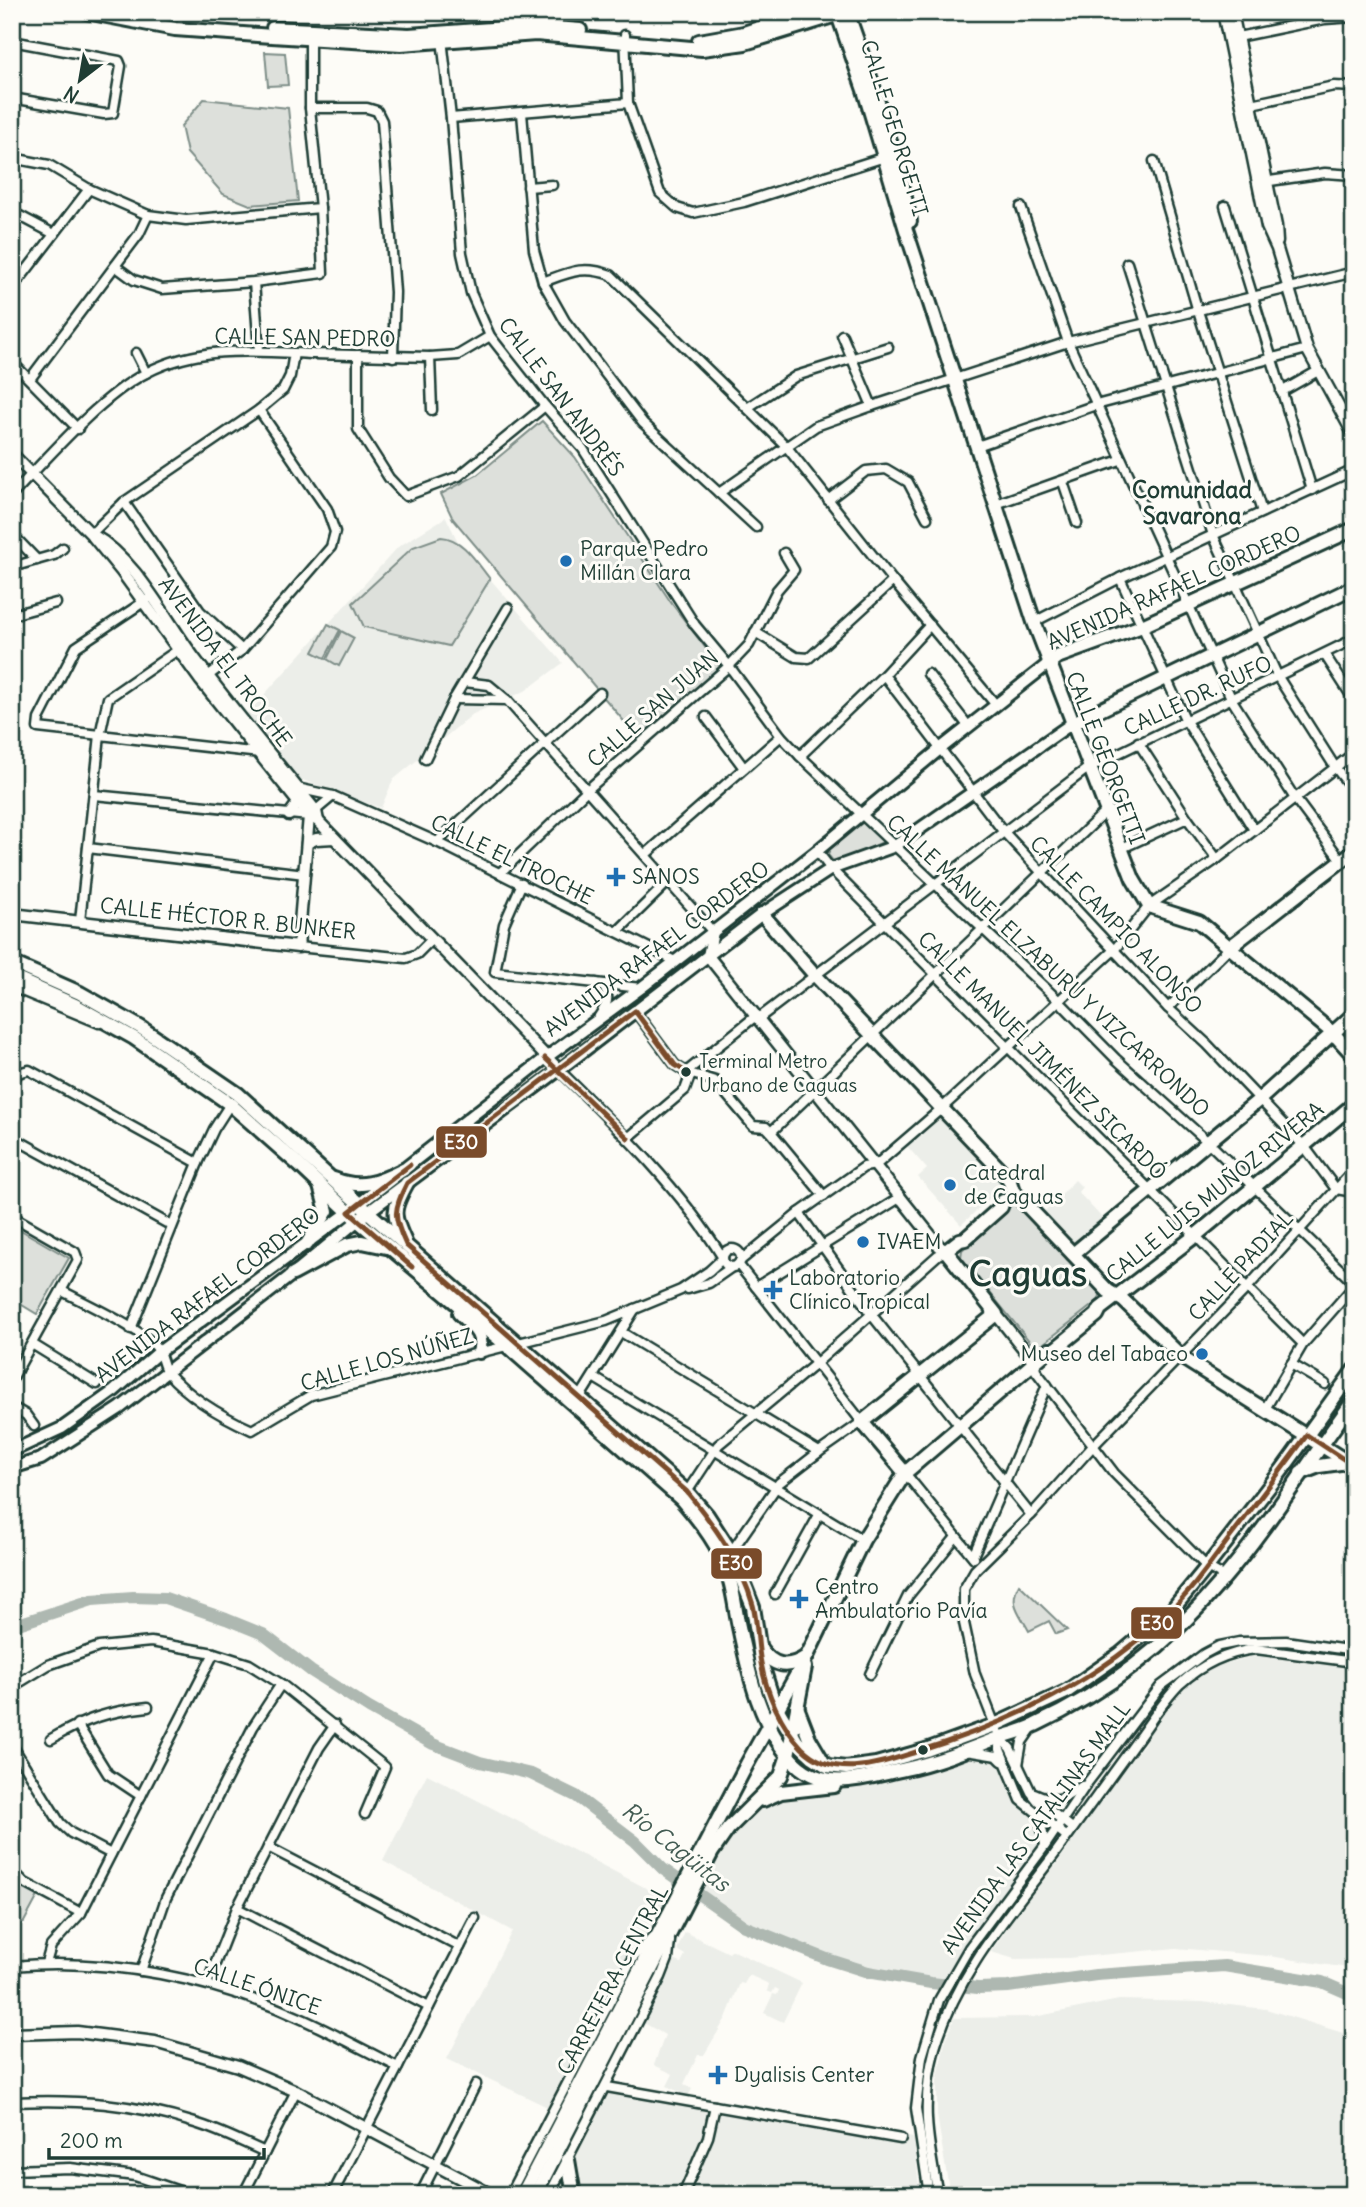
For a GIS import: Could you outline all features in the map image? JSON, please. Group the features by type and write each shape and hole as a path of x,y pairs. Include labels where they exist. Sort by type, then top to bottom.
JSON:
{"main road":[{"path":"86,12 156,21"},
{"path":"128,12 175,29 310,34 401,44 442,37 536,34 711,40 744,33 800,13"},
{"path":"625,39 702,49 726,47 842,13"},
{"name":"CALLE GEORGETTI","path":"842,13 908,204 914,256 1048,664 1120,849 1149,906"},
{"name":"AVENIDA RAFAEL CORDERO","path":"405,1177 547,1057 817,852 940,749 1057,657 1142,626 1354,529"},
{"path":"1071,724 1354,587"},
{"name":"AVENIDA RAFAEL CORDERO","path":"12,1454 62,1428 114,1391 159,1352 307,1244 358,1212 559,1070 762,915 831,869 895,846 1071,724"},
{"path":"1230,947 1354,850"},
{"path":"1149,906 1199,922 1334,1034 1354,1056"},
{"path":"762,915 871,1036 1009,1180 1013,1191 1116,1297 1123,1300 1181,1356 1351,1464"},
{"path":"12,962 80,993 140,1027 238,1094 283,1142 358,1212 389,1247 428,1274 512,1344 639,1464 655,1475 701,1522 723,1561 733,1591 758,1700 769,1726 788,1755 806,1772 830,1781 850,1781"},
{"path":"12,977 75,1005 134,1038 283,1142"},
{"path":"1073,1254 1260,1099 1354,1014"},
{"name":"CALLE LUIS MUÑOZ RIVERA","path":"807,1657 863,1540 905,1473 1049,1350 1054,1350 1074,1329 1097,1315 1100,1309 1195,1236 1354,1104"},
{"path":"324,1180 359,1186 405,1177"},
{"path":"405,1177 395,1205 394,1218 407,1245 428,1274 480,1336 482,1342 479,1352"},
{"path":"307,1244 327,1211 324,1180"},
{"path":"905,1473 862,1422 996,1314 946,1251 960,1240 961,1233 981,1220 1013,1191"},
{"path":"358,1212 407,1245"},
{"name":"AVENIDA RAFAEL CORDERO","path":"12,1468 41,1459 120,1408 293,1273 358,1212"},
{"path":"293,1273 347,1245 362,1242 389,1247"},
{"path":"512,1344 549,1370 580,1397 687,1492 707,1515 731,1552 753,1607 762,1665 778,1709 792,1735 804,1749 827,1766 846,1768 876,1764 998,1731 1033,1726 1091,1696 1124,1673 1157,1647 1200,1606 1225,1577 1354,1400"},
{"path":"745,1811 781,1792 842,1784 926,1764 966,1751 1066,1692 1119,1655 1171,1611 1354,1370"},
{"path":"12,1454 41,1459 49,1443 62,1428"},
{"path":"1301,1473 1319,1466 1351,1464"},
{"path":"759,1646 769,1659 782,1665 795,1664 807,1657"},
{"name":"CARRETERA CENTRAL","path":"708,1850 781,1776 788,1755 807,1657"},
{"name":"CARRETERA CENTRAL","path":"522,2195 559,2112 672,1920 752,1756 807,1657"},
{"path":"752,1756 758,1700"},
{"path":"797,1707 809,1738 827,1766"},
{"name":"CARRETERA CENTRAL","path":"535,2195 639,1995 672,1920"},
{"path":"639,1995 656,1990"},
{"path":"568,2160 574,2195"}],"street":[{"path":"1223,12 1247,105 1262,183 1267,227 1277,249 1307,349 1354,435"},
{"path":"1231,12 1232,39"},
{"path":"1232,39 1325,19 1354,17"},
{"path":"115,266 134,280 162,289 254,282 323,273 320,208 310,108 310,34"},
{"name":"CALLE SAN ANDRÉS","path":"442,37 452,118 462,253 471,293 490,336 583,449 695,625 729,666"},
{"path":"625,39 628,103 660,193 677,208 693,213 744,202 889,155"},
{"path":"12,41 119,61 121,66 113,113 104,114 12,98"},
{"path":"1247,105 1334,86 1354,87"},
{"path":"452,118 628,103"},
{"path":"310,108 366,108 377,111 382,121 395,292 393,356"},
{"path":"522,113 534,250 543,282 565,321 643,423 756,527"},
{"path":"12,158 49,165 89,189 148,215 186,220 320,208"},
{"path":"1154,161 1197,308 1262,512"},
{"path":"1262,183 1325,173 1354,175"},
{"path":"528,187 552,185"},
{"path":"12,276 19,280 89,189"},
{"path":"1225,206 1312,489"},
{"path":"1021,207 1068,342 1232,700 1294,797 1341,860"},
{"path":"12,215 20,216 54,234"},
{"path":"30,379 139,234 148,215"},
{"path":"1127,263 1213,535 1278,677 1354,792"},
{"path":"543,282 577,270 596,270 611,275 786,446 892,582 996,705"},
{"path":"719,494 817,426 872,405 1068,342 1197,308 1354,272"},
{"path":"254,282 259,350"},
{"path":"842,335 872,405"},
{"name":"CALLE SAN PEDRO","path":"12,495 111,397 146,373 190,356 219,351 259,350 430,357 458,355 490,336"},
{"path":"747,408 796,376 888,347"},
{"path":"978,446 1096,405 1307,349"},
{"path":"136,353 146,373"},
{"path":"91,534 124,502 259,410 283,390 290,376 294,353"},
{"path":"358,355 358,429 389,478 406,496 459,476 545,406"},
{"path":"430,357 432,410"},
{"path":"12,362 78,429"},
{"path":"1281,392 1318,371"},
{"path":"204,678 242,650 331,547 335,532 327,509 259,410"},
{"name":"AVENIDA EL TROCHE","path":"12,454 91,534 107,543 131,568 148,599 181,647 298,803 559,1070"},
{"path":"996,504 1120,460"},
{"path":"828,500 866,471 886,469 908,482 927,518"},
{"path":"1034,622 1120,578 1354,470"},
{"path":"1063,482 1077,523"},
{"path":"124,502 200,611 242,650"},
{"path":"12,534 37,560"},
{"path":"12,567 54,555 63,548"},
{"name":"CALLE SAN JUAN","path":"501,872 586,791 729,666 749,645 777,590 794,570 784,554"},
{"path":"1120,578 1186,721 1254,831"},
{"path":"755,632 796,657 809,658 892,582"},
{"path":"148,599 76,647 38,719 38,728 270,754"},
{"path":"12,615 56,603"},
{"path":"425,759 454,699 508,608"},
{"path":"800,756 884,675 929,625"},
{"name":"CALLE DR. RUFO","path":"686,1072 1088,768 1354,639"},
{"path":"80,921 100,735 108,698 181,647"},
{"path":"1325,655 1354,700"},
{"name":"CALLE MANUEL ELZABURU Y VIZCARRONDO","path":"729,666 781,736 800,756 1354,1284"},
{"path":"928,674 969,727"},
{"name":"CALLE CAMPIO ALONSO","path":"884,675 1003,831 1168,1008 1304,1146 1336,1189"},
{"name":"AVENIDA EL TROCHE","path":"204,678 297,788 310,814"},
{"path":"465,681 489,685 508,700 713,932 708,956 939,1246 946,1251 938,1255 714,1450 687,1492"},
{"path":"437,842 600,694"},
{"path":"454,699 508,700"},
{"path":"706,718 744,768"},
{"path":"645,855 781,736"},
{"path":"1138,742 1217,859"},
{"path":"681,1290 709,1283 737,1264 799,1213 864,1167 876,1166 1113,949 1149,906 1217,859 1354,752"},
{"name":"CALLE EL TROCHE","path":"297,788 329,795 437,842 673,960"},
{"path":"94,795 310,814"},
{"path":"298,947 310,814 329,795"},
{"path":"289,814 298,803"},
{"path":"771,1132 1106,811"},
{"path":"1120,849 1187,818"},
{"path":"307,843 316,839 334,838"},
{"path":"88,848 305,874"},
{"name":"CALLE MANUEL JIMÉNEZ SICARDÓ","path":"817,852 934,975 1008,1046 1303,1344"},
{"path":"618,931 668,882"},
{"path":"522,883 504,924 495,972 641,988"},
{"name":"CALLE HÉCTOR R. BUNKER","path":"12,914 406,958 418,954 432,939"},
{"path":"1168,1008 1230,947"},
{"path":"590,981 603,986 607,992 608,1001 597,1020"},
{"path":"12,987 120,1032 228,1106 198,1163 131,1329"},
{"path":"635,1012 676,1065 686,1072 715,1081 753,1126 766,1127 771,1132 824,1196"},
{"path":"12,1082 18,1073 29,1069 198,1163"},
{"path":"559,1070 628,1138 716,1247 740,1254 737,1264"},
{"path":"628,1138 685,1090 690,1079 686,1072"},
{"path":"12,1137 172,1226"},
{"name":"CALLE PADIAL","path":"998,1731 975,1674 963,1610 964,1589 979,1566 1246,1289 1354,1170"},
{"path":"1336,1189 1354,1192"},
{"path":"756,1287 901,1198"},
{"path":"799,1213 871,1314 1031,1515"},
{"path":"12,1216 75,1252 78,1260 12,1380"},
{"path":"681,1290 709,1271 729,1252 751,1251"},
{"path":"729,1252 726,1265 737,1264"},
{"path":"731,1552 775,1488 862,1422 737,1264"},
{"path":"1265,1409 1303,1344 1354,1284"},
{"name":"CALLE LOS NÚÑEZ","path":"166,1370 198,1399 231,1421 252,1430 311,1395 606,1321 681,1290"},
{"path":"62,1291 131,1329 156,1347 166,1370"},
{"path":"580,1397 635,1309"},
{"path":"996,1314 1035,1363 1036,1371 1118,1477 1207,1567 1225,1577"},
{"path":"621,1332 819,1452"},
{"path":"32,1344 97,1384"},
{"path":"1290,1364 1325,1384"},
{"path":"593,1377 863,1540"},
{"path":"973,1556 1047,1385"},
{"path":"12,1407 26,1415 34,1426"},
{"path":"905,1473 979,1566"},
{"path":"775,1594 819,1515"},
{"path":"870,1674 908,1596 956,1537"},
{"name":"AVENIDA LAS CATALINAS MALL","path":"929,2195 916,2108 922,2057 933,2015 949,1981 970,1948 1088,1782 1161,1686 1182,1668 1219,1646 1260,1640 1354,1651"},
{"path":"12,1687 48,1665 99,1647 150,1642 214,1653 249,1664 281,1684 386,1767 365,1814"},
{"name":"AVENIDA LAS CATALINAS MALL","path":"938,2195 928,2140 925,2092 946,2016 959,1988 983,1950 1158,1709 1198,1670 1219,1658 1240,1651 1256,1649 1354,1662"},
{"path":"46,1963 51,1946 81,1913 214,1653"},
{"path":"141,1970 166,1898 253,1727 281,1684"},
{"path":"51,1739 77,1724 115,1710 148,1707"},
{"path":"77,1724 108,1774 141,1796"},
{"path":"207,1984 237,1908 319,1748 335,1725"},
{"path":"1018,1765 1023,1742 1033,1726"},
{"path":"998,1731 1010,1748 1031,1792 1066,1836"},
{"path":"998,1731 999,1748 1021,1800 1040,1817 1072,1828"},
{"path":"12,1745 60,1822 72,1833 111,1854"},
{"path":"966,1751 997,1756 1007,1768"},
{"path":"1031,1792 1048,1800 1058,1800 1088,1782"},
{"path":"1040,1817 1045,1846"},
{"path":"268,1847 460,1947"},
{"path":"12,1870 25,1883 81,1913"},
{"path":"237,1908 429,2007"},
{"path":"332,2195 475,1918"},
{"path":"549,2195 656,1990 667,1965 672,1920"},
{"name":"CALLE ÓNICE","path":"12,1966 46,1963 141,1970 207,1984 300,2018 398,2067"},
{"path":"12,2034 77,2032 155,2042 237,2066 296,2091 492,2195"},
{"path":"420,2195 476,2084"},
{"path":"607,2087 901,2139"},
{"path":"243,2195 296,2091"},
{"path":"12,2102 65,2099 136,2107 197,2123 265,2152"},
{"path":"682,2195 708,2137 715,2106"},
{"path":"509,2195 559,2112"},
{"path":"12,2170 70,2168 135,2176 169,2191 191,2195"}],"shaded area":[{"path":"265,52 285,53 288,85 268,86"},
{"path":"204,99 288,108 298,201 250,205 223,194 187,153 181,126"},
{"name":"Parque Pedro Millán Clara","path":"542,421 575,457 672,604 720,667 639,739 453,519 441,494 477,475"},
{"path":"446,517 458,542 563,663 525,691 473,714 393,780 381,808 294,777 244,717 398,547"},
{"path":"441,537 449,538 463,547 490,579 449,646 364,627 353,603 413,547"},
{"path":"328,624 340,630 325,658 313,652"},
{"path":"341,631 354,638 339,666 327,659"},
{"path":"861,822 867,823 883,842 839,862 833,861 828,855 830,848"},
{"path":"941,1115 1005,1184 961,1225 918,1177 927,1169 906,1145"},
{"path":"1075,1180 1082,1187 1078,1192 1104,1220 1073,1244 1043,1213"},
{"path":"1012,1204 1019,1205 1101,1290 1099,1300 1039,1347 1034,1347 961,1257 962,1250"},
{"path":"12,1225 69,1258 37,1314 12,1299"},
{"path":"1019,1584 1067,1630 1056,1634 1049,1621 1029,1631 1015,1603"},
{"path":"1259,1655 1354,1667 1354,1969 1269,1956 1176,1948 1068,1958 1015,1959 991,1952 1042,1877 1056,1865 1121,1772 1144,1744 1158,1718 1180,1691 1215,1666"},
{"path":"932,1755 996,1758 1017,1800 1039,1822 1039,1844 943,1979 834,1965 697,1902 728,1839 762,1800 829,1786 866,1770"},
{"path":"427,1774 667,1899 663,1907 666,1909 560,2113 447,2059 512,1931 383,1861"},
{"path":"12,1879 38,1896 24,1922 12,1925"},
{"path":"685,1932 729,1953 732,1950 802,1983 783,2022 764,2013 773,1994 777,1995 779,1990 775,1988 772,1993 767,1991 769,1984 749,1975 744,1984 740,1983 726,2018 704,2055 698,2055 684,2084 692,2089 688,2096 667,2086 673,2074 654,2065 665,2035 644,2023 674,1960 681,1963 685,1955 677,1950"},
{"path":"1119,2000 1202,2002 1266,2009 1343,2033 1354,2106 1354,2195 950,2195 937,2115 937,2081 944,2046 954,2018 1034,2017"},
{"path":"593,2072 608,2086 649,2095 914,2138 920,2195 529,2195"}],"waterway":[{"name":"Río Cagüitas","path":"12,1626 92,1600 133,1597 165,1598 226,1619 263,1634 311,1671 433,1744 480,1762 531,1774 576,1796 635,1841 663,1869 744,1926 868,1972 978,1988 1008,1987 1096,1975 1224,1966 1322,1982 1354,1996"}],"transit line":[{"name":"E30","path":"686,1072 675,1065 635,1011 407,1183 397,1207 397,1220 406,1245 687,1492 717,1532 742,1574 755,1612 763,1674 771,1697 787,1730 802,1748 815,1758 842,1766 887,1761 986,1728 1052,1697 1115,1658 1179,1602 1307,1435 1354,1466"},
{"name":"E30","path":"545,1058 628,1138"},
{"name":"E30","path":"410,1165 349,1212 412,1267"}],"place":[{"name":"Parque Pedro Millán Clara","path":"566,561"},
{"name":"SANOS","path":"616,877"},
{"name":"Terminal Metro Urbano de Caguas","path":"686,1072"},
{"name":"Catedral de Caguas","path":"950,1185"},
{"name":"IVAEM","path":"863,1242"},
{"name":"Laboratorio Clínico Tropical","path":"773,1290"},
{"name":"Museo del Tabaco","path":"1202,1354"},
{"name":"Centro Ambulatorio Pavía","path":"799,1599"},
{"name":"Dyalisis Center","path":"718,2075"}],"district":[{"name":"Comunidad Savarona","path":"1192,503"},
{"name":"Caguas","path":"1028,1274"}]}
